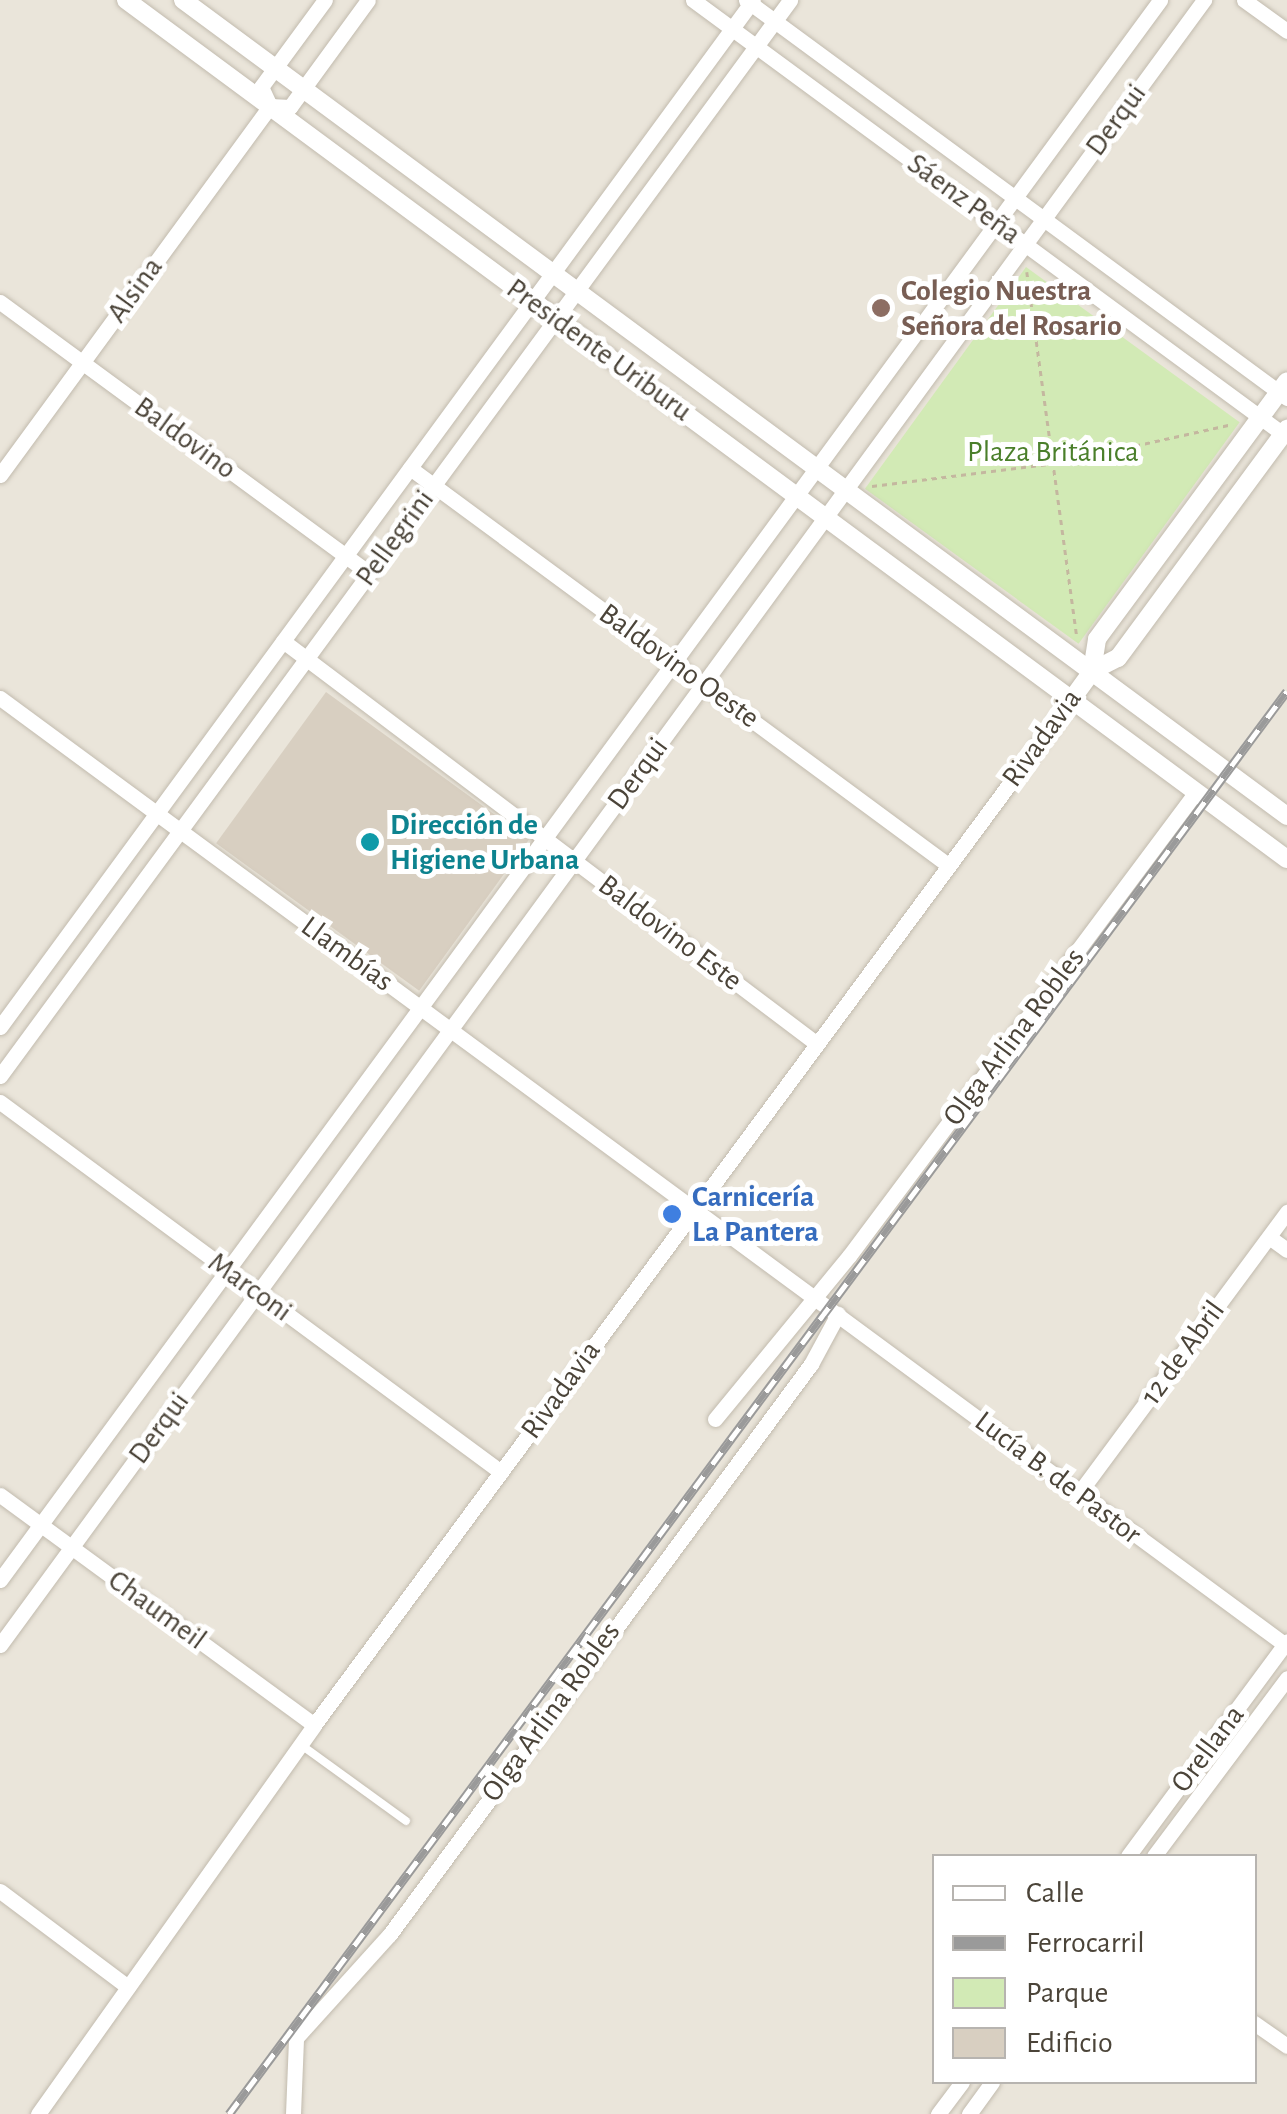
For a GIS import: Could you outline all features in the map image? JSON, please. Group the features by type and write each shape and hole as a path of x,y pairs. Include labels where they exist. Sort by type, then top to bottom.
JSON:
{"street":[{"name":"Presidente Uriburu","path":"126,0 1287,858"},
{"name":"Presidente Uriburu","path":"184,0 816,468 854,489 1287,816"},
{"name":"Alsina","path":"270,106 261,87 325,0"},
{"name":"Alsina","path":"270,106 290,106 368,0"},
{"name":"Sáenz Peña","path":"693,0 1260,417 1285,431"},
{"name":"Pellegrini","path":"0,1076 790,0"},
{"name":"Derqui","path":"0,1580 1160,0"},
{"name":"Derqui","path":"0,1645 826,517 854,489 1204,0"},
{"path":"1244,0 1287,32"},
{"name":"Sáenz Peña","path":"750,1 1014,198 1284,390"},
{"name":"Pellegrini","path":"0,1027 750,1"},
{"name":"Alsina","path":"0,475 270,106"},
{"name":"Baldovino","path":"0,302 369,573"},
{"name":"Rivadavia","path":"38,2114 300,1744 1072,699 1092,671 1097,640 1260,417 1284,390"},
{"name":"Rivadavia","path":"1092,671 1118,658 1285,431"},
{"name":"Baldovino Oeste","path":"410,468 948,865"},
{"name":"Baldovino Este","path":"283,641 817,1044"},
{"name":"Llambías","path":"0,698 815,1298"},
{"name":"Olga Arlina Robles","path":"716,1419 815,1298 1201,796"},
{"name":"Marconi","path":"0,1102 501,1472"},
{"name":"12 de Abril","path":"1079,1493 1287,1212"},
{"path":"1269,1237 1287,1250"},
{"name":"Lucía B. de Pastor","path":"815,1298 1286,1644"},
{"name":"Olga Arlina Robles","path":"296,2113 290,2078 296,2038 390,1934 811,1364 834,1311"},
{"name":"Chaumeil","path":"0,1495 314,1726"},
{"name":"Orellana","path":"1129,1854 1286,1644"},
{"name":"Orellana","path":"1155,1854 1287,1678"},
{"path":"0,1891 128,1987"},
{"path":"1257,2025 1287,2046"},
{"path":"938,2114 960,2084"},
{"path":"969,2114 991,2084"}],"lane":[{"path":"300,1744 406,1821"}],"path":[{"path":"1026,267 1078,642"},
{"path":"854,489 1056,463 1239,422"}],"shaded area":[{"path":"0,0 1287,0 1287,2114 0,2114"}],"green space":[{"name":"Plaza Británica","path":"1026,267 1240,422 1079,644 865,489"}],"building":[{"name":"Dirección de Higiene Urbana","path":"326,692 529,840 419,991 216,843"}],"railway":[{"path":"229,2114 1287,691"}],"place":[{"name":"Colegio Nuestra Señora del Rosario","path":"881,308"},
{"name":"Dirección de Higiene Urbana","path":"370,842"},
{"name":"Carnicería La Pantera","path":"672,1214"}]}
